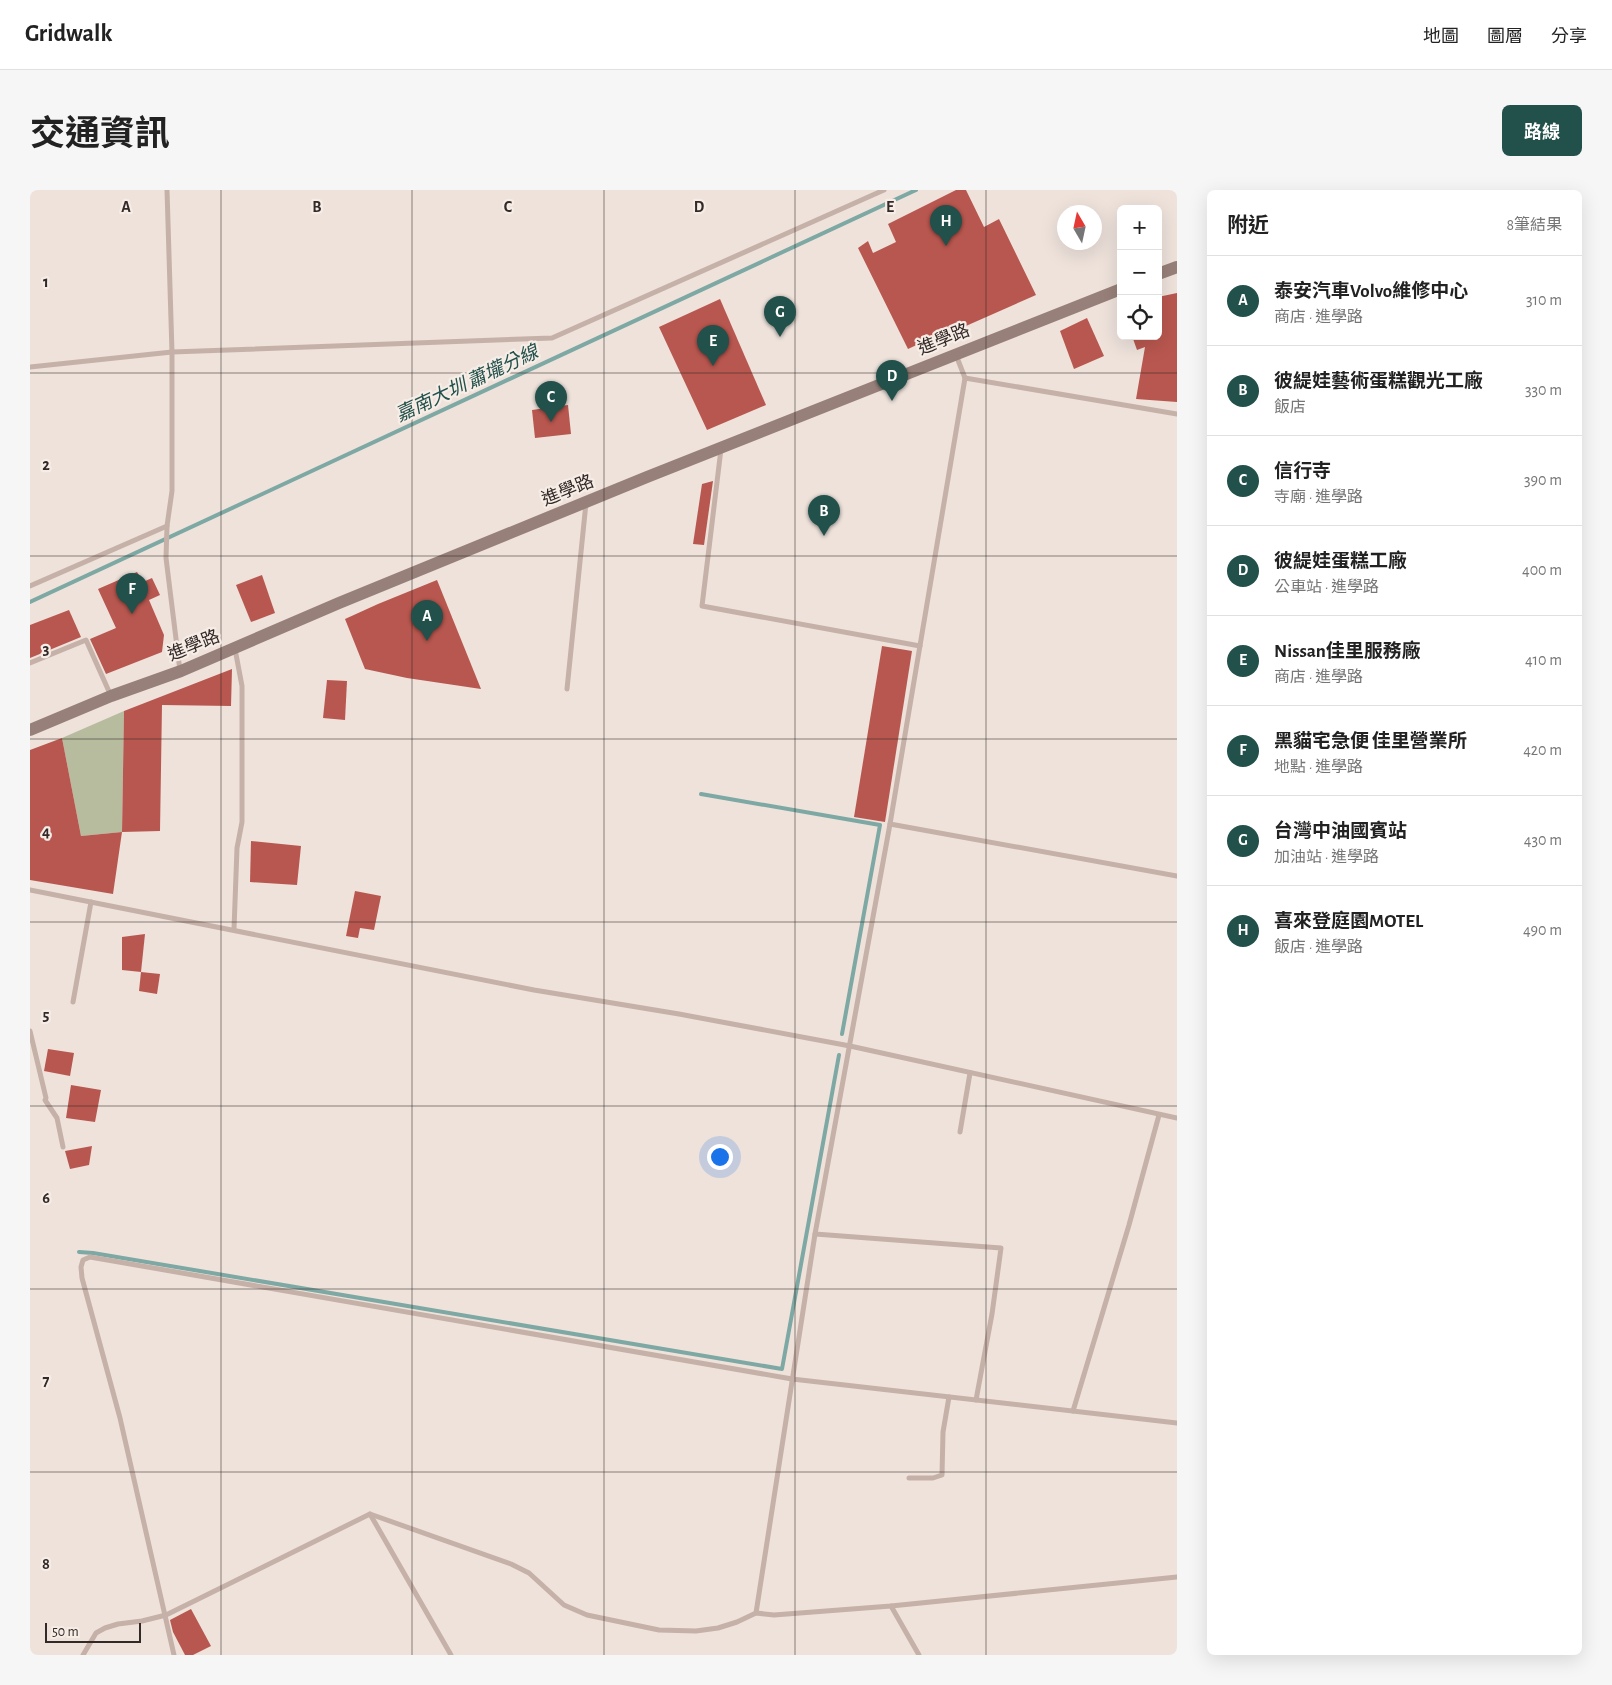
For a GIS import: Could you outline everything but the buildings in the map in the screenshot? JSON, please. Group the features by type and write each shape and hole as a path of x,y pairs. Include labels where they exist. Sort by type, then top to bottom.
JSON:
{"main road":[{"path":"1162,273 1177,267"},
{"name":"進學路","path":"30,730 112,696 180,671 348,599 721,447 1117,291"}],"lane":[{"path":"167,190 172,352 172,491 167,526 166,558 180,671"},
{"path":"30,367 172,352 552,338 884,190"},
{"path":"756,1613 815,1234 890,824 966,378 956,353"},
{"path":"966,378 1177,414"},
{"path":"721,447 702,606 920,646"},
{"path":"567,689 586,502"},
{"path":"30,586 167,526"},
{"path":"30,663 86,640 112,696"},
{"path":"234,648 242,686 242,822 237,848 234,929"},
{"path":"890,824 1177,876"},
{"path":"30,890 534,990 679,1014 850,1046 1177,1118"},
{"path":"73,1002 92,902"},
{"path":"30,1031 31,1044 45,1100 57,1118 63,1147"},
{"path":"960,1132 970,1073"},
{"path":"1073,1411 1129,1225 1159,1115"},
{"path":"815,1234 1001,1248 992,1314 976,1400"},
{"path":"174,1655 120,1418 82,1278 80,1267 83,1260 90,1257 792,1379 1177,1421"},
{"path":"909,1478 933,1478 942,1475 943,1432 949,1397"},
{"path":"370,1514 451,1655"},
{"path":"83,1655 96,1633 105,1628 166,1615 370,1514 511,1564 529,1573 564,1605 587,1615 659,1630 696,1631 718,1628 756,1613 774,1615 891,1606 1177,1577"},
{"path":"891,1606 919,1655"}],"green space":[{"path":"124,711 122,832 81,836 62,738"}],"waterway":[{"name":"嘉南大圳 蕭壠分線","path":"30,602 916,190"},
{"path":"701,794 880,825 842,1034"},
{"path":"79,1252 782,1369 839,1055"}],"place":[{"name":"喜來登庭園MOTEL","path":"946,246"},
{"name":"台灣中油國賓站","path":"780,337"},
{"name":"Nissan佳里服務廠","path":"713,366"},
{"name":"彼緹娃蛋糕工廠","path":"892,401"},
{"name":"信行寺","path":"551,422"},
{"name":"彼緹娃藝術蛋糕觀光工廠","path":"824,536"},
{"name":"黑貓宅急便 佳里營業所","path":"132,614"},
{"name":"泰安汽車Volvo維修中心","path":"427,641"}]}
